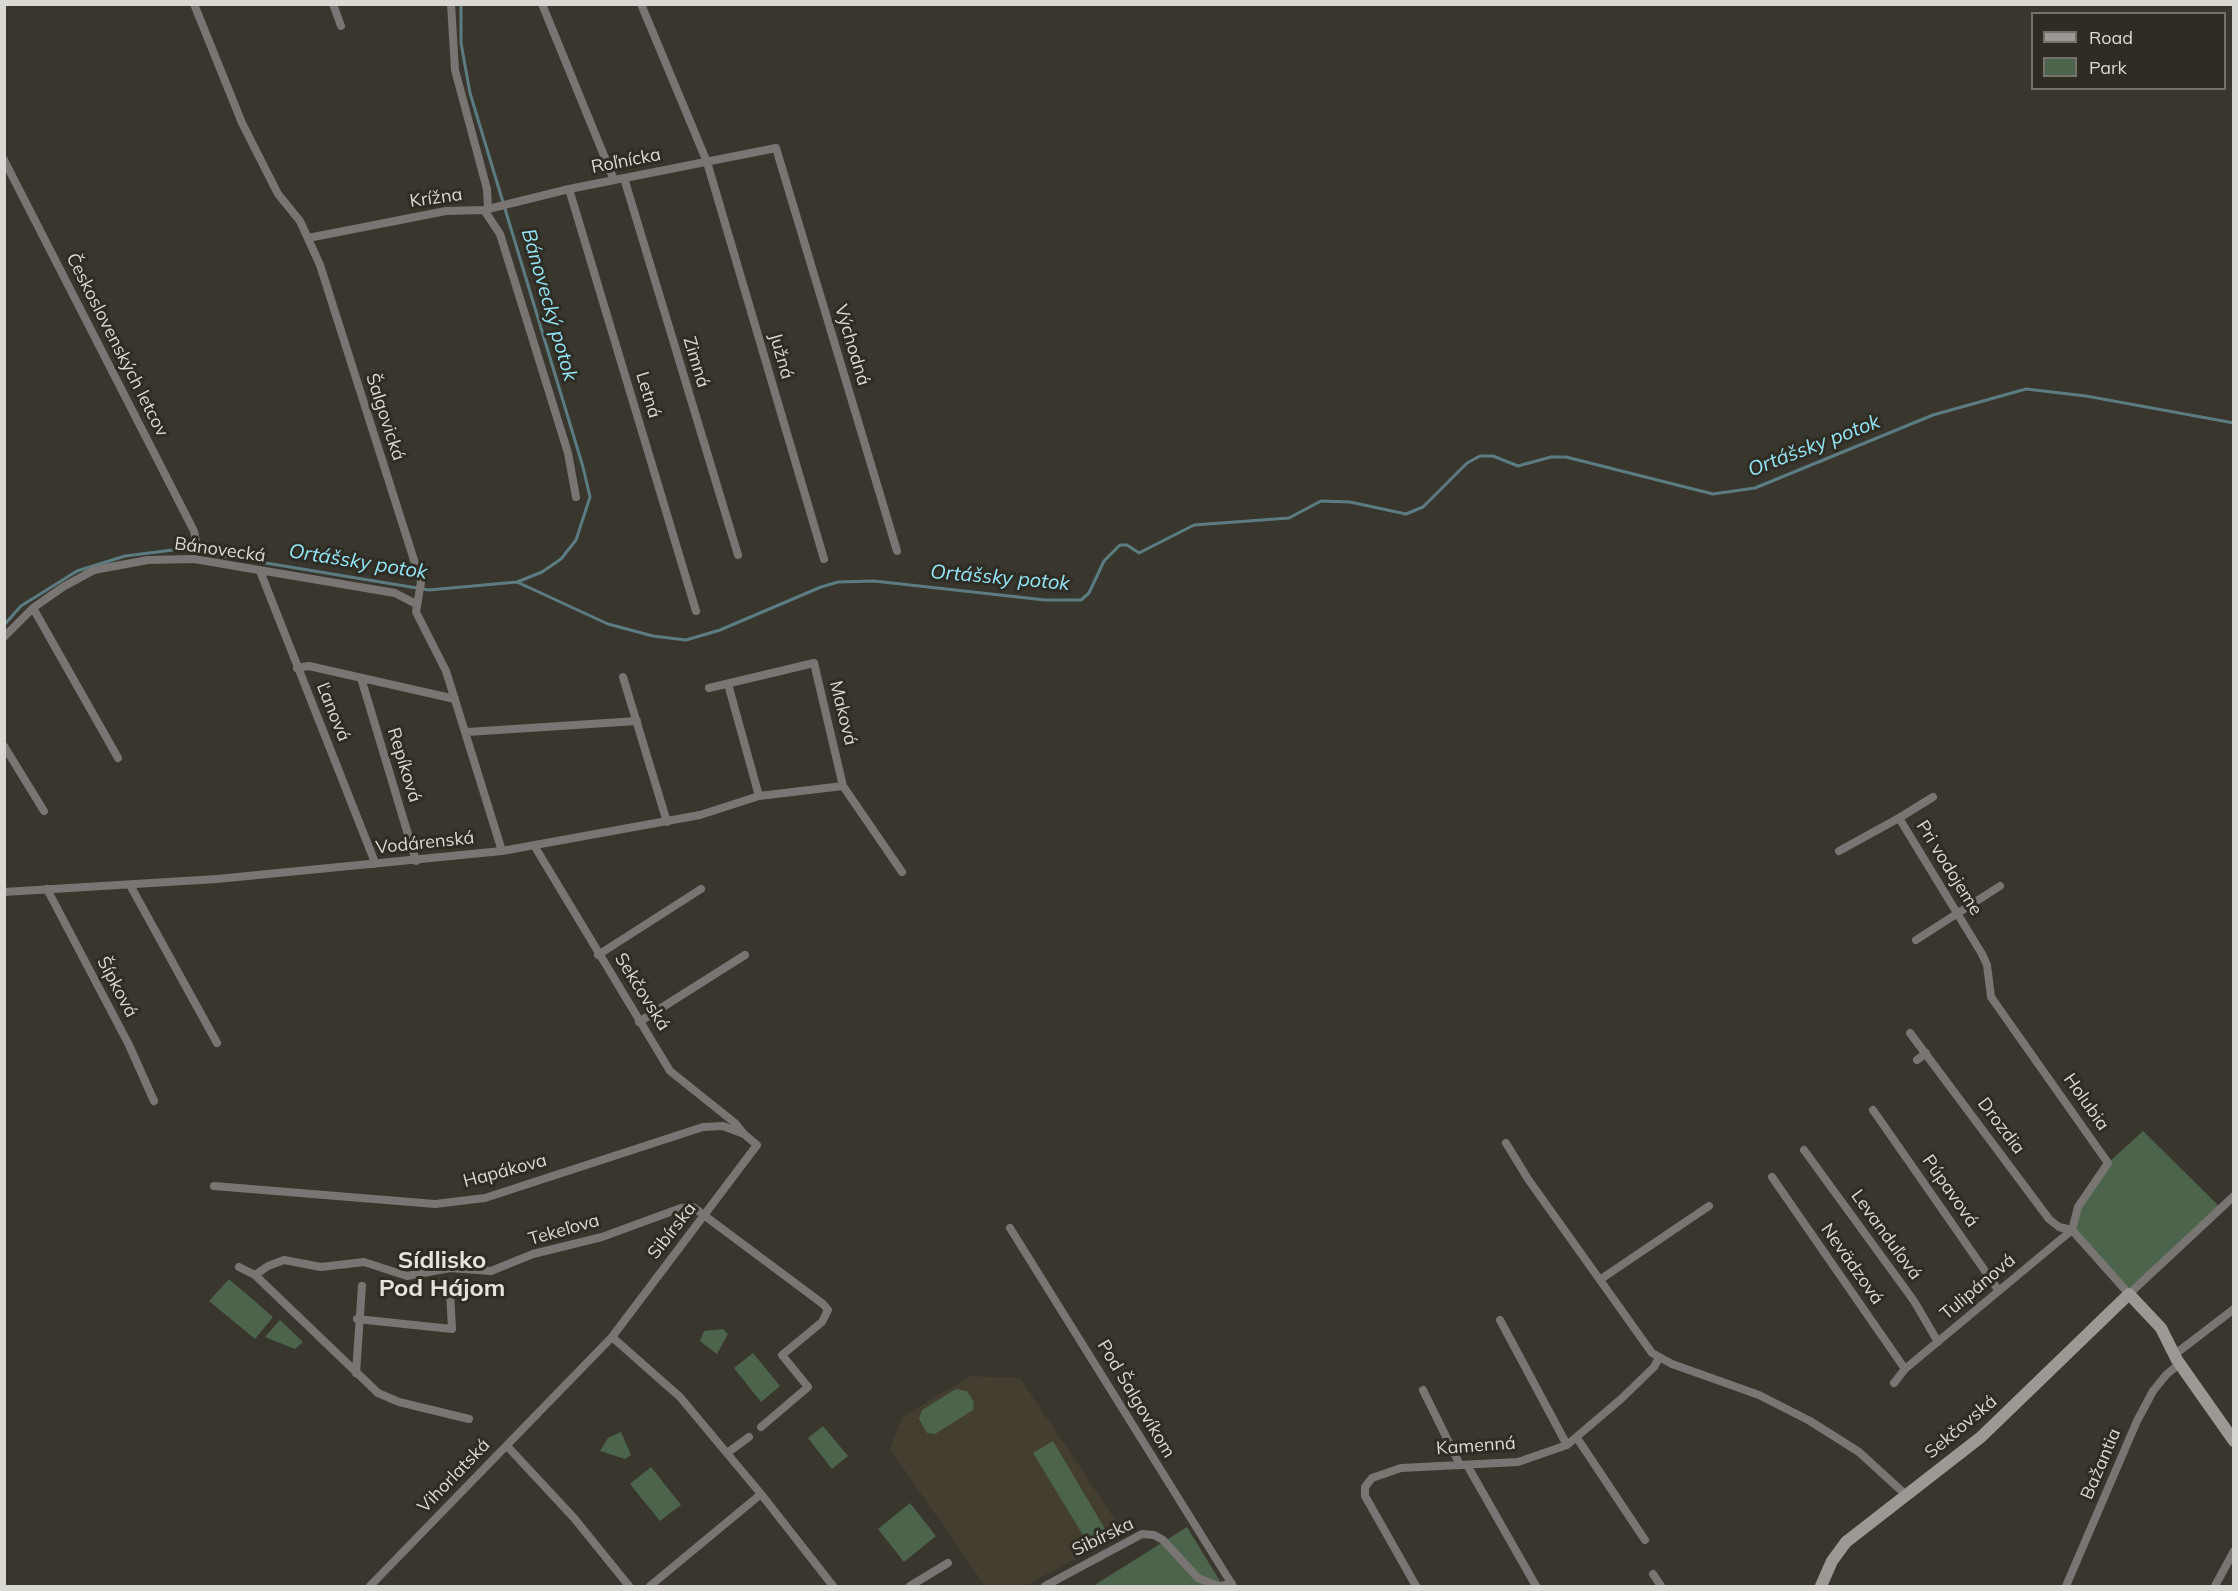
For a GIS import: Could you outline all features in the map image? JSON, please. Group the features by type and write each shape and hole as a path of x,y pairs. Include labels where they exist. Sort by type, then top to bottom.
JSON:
{"street":[{"name":"Šalgovická","path":"195,4 242,123 278,194 300,221 320,265 421,582 421,595 416,604"},
{"path":"333,4 342,26"},
{"path":"451,4 455,70 487,189 489,209"},
{"path":"542,4 614,180"},
{"name":"Južná","path":"642,4 706,162 824,560"},
{"name":"Roľnícka","path":"489,209 569,189 776,148"},
{"name":"Východná","path":"776,148 897,551"},
{"name":"Československých letcov","path":"4,160 194,531 197,546"},
{"name":"Zimná","path":"624,178 738,555"},
{"name":"Letná","path":"569,189 696,611"},
{"name":"Krížna","path":"308,238 446,211 489,209 500,234 568,453 576,497"},
{"name":"Bánovecká","path":"4,637 33,608 63,587 94,570 122,563 177,558 395,593 416,604"},
{"name":"Ľanová","path":"260,571 374,860 373,864"},
{"path":"416,604 416,612 433,641 467,732 502,851"},
{"path":"33,608 118,758"},
{"name":"Maková","path":"710,688 814,663 843,786"},
{"path":"297,668 309,666 454,699"},
{"path":"623,676 667,822"},
{"name":"Repíková","path":"361,678 416,861"},
{"path":"728,684 759,796"},
{"path":"467,732 637,721"},
{"path":"4,746 44,812"},
{"path":"843,786 902,872"},
{"name":"Vodárenská","path":"4,892 130,885 416,861 535,847 700,815 759,796 843,786"},
{"path":"1899,818 1933,796"},
{"name":"Pri vodojeme","path":"1839,851 1899,818 1987,965 1991,997"},
{"name":"Sekčovská","path":"535,847 670,1071 735,1123 744,1134"},
{"path":"130,885 217,1043"},
{"path":"1916,940 2000,886"},
{"path":"598,955 701,889"},
{"name":"Šípková","path":"47,890 129,1045 154,1101"},
{"path":"639,1022 745,955"},
{"name":"Holubia","path":"1991,997 2108,1163 2078,1207 2072,1230"},
{"name":"Drozdia","path":"1910,1033 2049,1219 2059,1227 2072,1230"},
{"path":"1917,1060 1926,1053"},
{"name":"Púpavová","path":"1873,1110 1999,1291"},
{"name":"Hapákova","path":"214,1186 435,1204 485,1198 703,1127 723,1126 744,1134 757,1145"},
{"path":"1506,1143 1528,1179 1601,1279 1643,1343 1659,1358 1759,1395 1802,1416 1859,1452 1906,1495"},
{"name":"Sibírska","path":"507,1446 612,1337 757,1145"},
{"name":"Levanduľová","path":"1804,1150 1914,1301 1938,1342"},
{"name":"Nevädzová","path":"1772,1177 1905,1369"},
{"name":"Sekčovská","path":"1821,1587 1832,1561 1846,1542 1981,1437 2128,1294 2234,1196"},
{"path":"1601,1279 1709,1206"},
{"name":"Tekeľova","path":"255,1275 268,1266 284,1260 321,1267 364,1263 406,1276 450,1268 491,1271 533,1254 602,1237 681,1208 693,1207 705,1215"},
{"path":"705,1215 826,1306 827,1315 782,1355 808,1387 761,1427"},
{"name":"Pod Šalgovíkom","path":"1010,1228 1233,1585"},
{"path":"2072,1230 2161,1328 2176,1359 2229,1424 2234,1441"},
{"name":"Tulipánová","path":"1894,1383 1905,1369 2072,1230"},
{"path":"239,1267 255,1275 378,1393 399,1402 470,1419"},
{"path":"356,1373 357,1319 362,1286"},
{"path":"357,1319 452,1329 450,1291"},
{"name":"Bažantia","path":"2066,1587 2137,1421 2153,1392 2176,1359 2234,1309"},
{"path":"1500,1320 1567,1445"},
{"path":"612,1337 680,1397 761,1494 833,1587"},
{"name":"Kamenná","path":"1416,1587 1365,1496 1365,1487 1372,1478 1401,1468 1518,1462 1567,1445 1637,1384 1659,1358"},
{"path":"1423,1390 1536,1587"},
{"path":"727,1453 749,1437"},
{"path":"1577,1438 1645,1540"},
{"name":"Vihorlatská","path":"370,1587 489,1461 507,1446 574,1518 629,1587"},
{"path":"650,1587 761,1494"},
{"name":"Sibírska","path":"1045,1587 1142,1534 1154,1535 1163,1540 1198,1578 1218,1586 1233,1585"},
{"path":"2215,1587 2234,1551"},
{"path":"910,1587 948,1563"},
{"path":"1653,1574 1661,1587"}],"shaded area":[{"path":"971,1376 1020,1378 1124,1533 1025,1586 985,1586 890,1449 902,1417"}],"green space":[{"path":"2143,1131 2221,1208 2129,1294 2072,1230 2078,1207 2108,1163"},
{"path":"229,1279 273,1317 255,1339 209,1301"},
{"path":"280,1320 303,1342 295,1349 265,1337"},
{"path":"723,1329 728,1334 717,1354 700,1341 704,1331"},
{"path":"753,1353 780,1386 761,1402 734,1368"},
{"path":"956,1389 967,1391 974,1402 973,1410 935,1434 927,1433 919,1419 922,1410"},
{"path":"823,1426 848,1456 832,1469 808,1438"},
{"path":"621,1432 631,1455 625,1459 600,1451 608,1438"},
{"path":"1053,1441 1105,1529 1086,1540 1033,1453"},
{"path":"651,1467 681,1505 660,1521 630,1484"},
{"path":"910,1503 936,1536 904,1562 878,1529"},
{"path":"1187,1527 1223,1586 1093,1586"}],"waterway":[{"name":"Bánovecký potok","path":"461,4 461,43 470,93 583,467 590,497 576,540 561,559 542,572 517,582"},
{"name":"Ortášsky potok","path":"4,625 21,606 77,571 125,556 181,549 429,590 517,582 608,624 653,636 686,640 720,630 838,582 874,581 1045,600 1081,600 1089,593 1104,561 1120,545 1127,545 1139,553 1194,525 1289,518 1321,501 1350,502 1406,514 1423,507 1467,463 1480,456 1493,456 1518,466 1551,457 1566,457 1713,494 1755,488 1933,415 2026,389 2086,396 2234,423"}],"district":[{"name":"Sídlisko Pod Hájom","path":"442,1275"}]}
